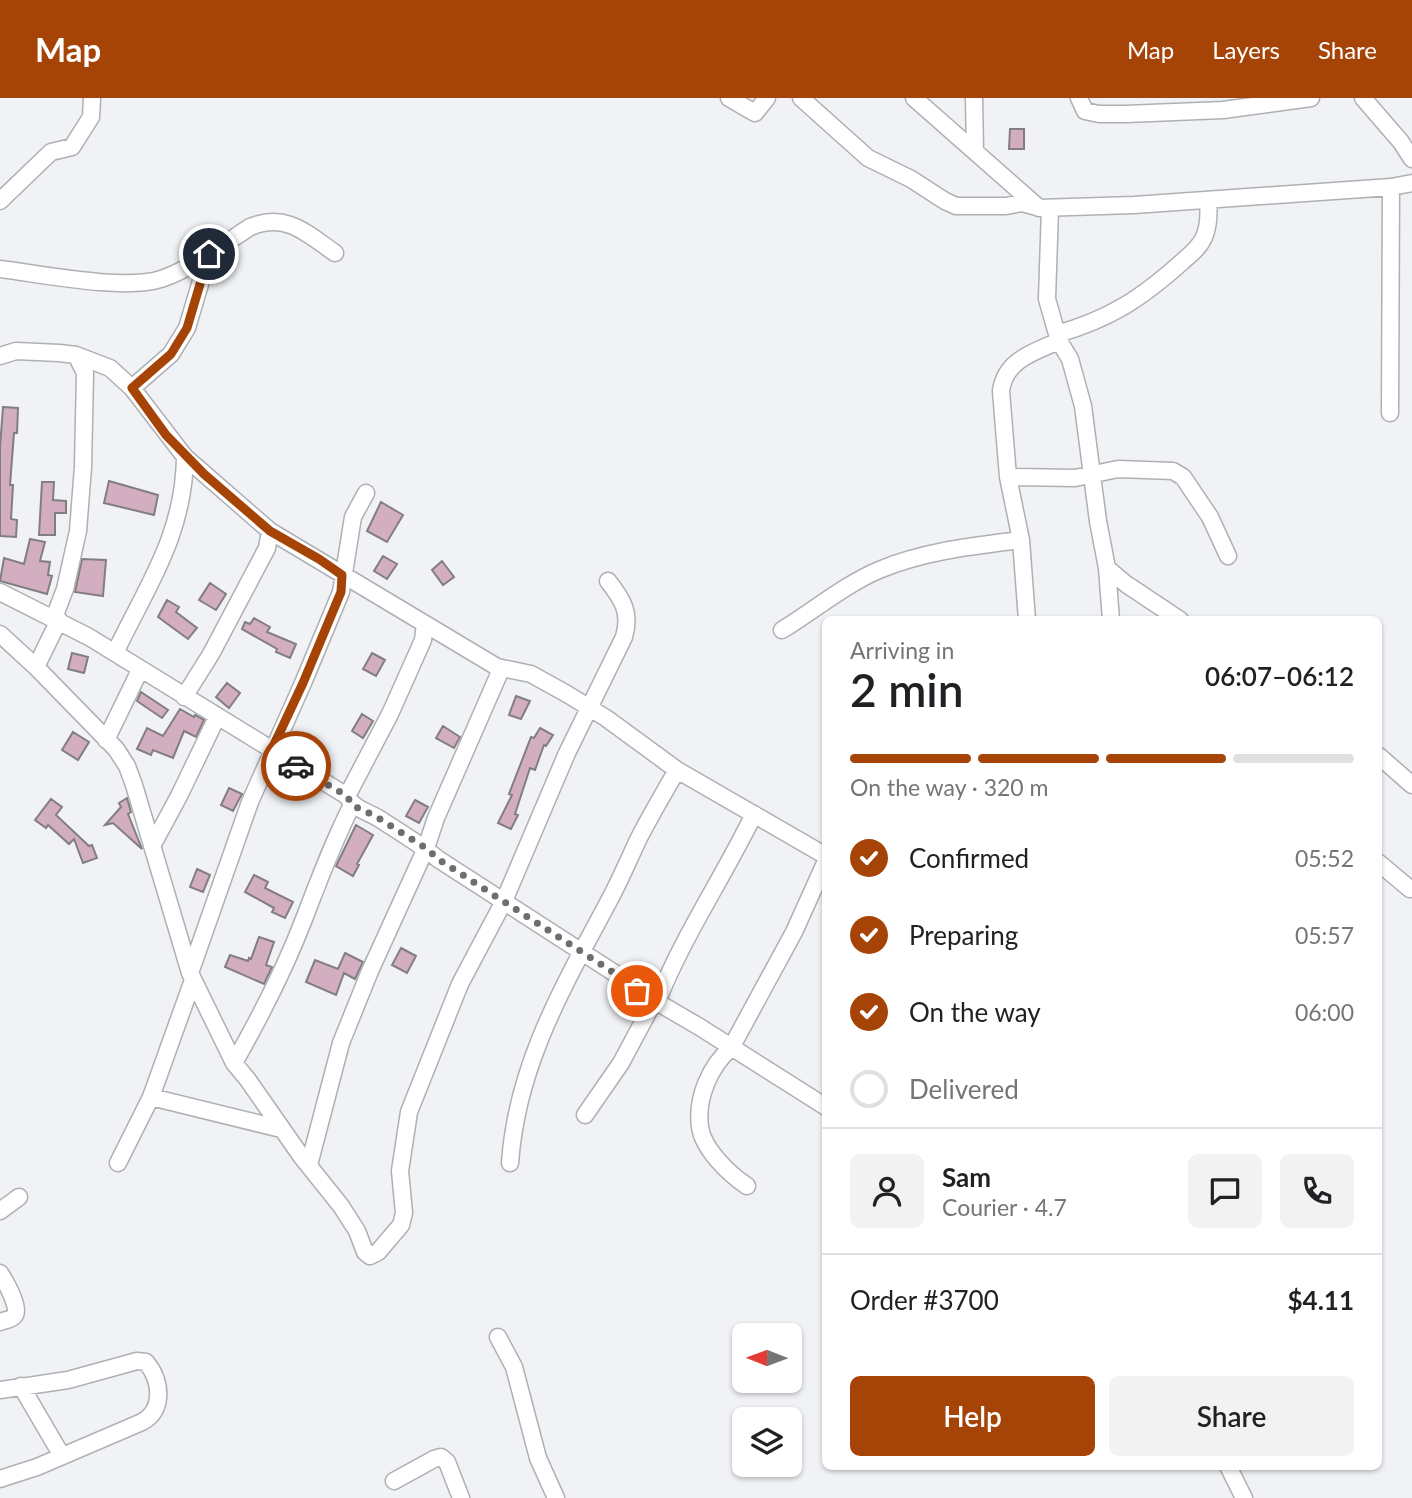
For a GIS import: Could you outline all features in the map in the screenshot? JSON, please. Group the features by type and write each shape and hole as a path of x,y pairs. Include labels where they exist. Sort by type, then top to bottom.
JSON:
{"street":[{"path":"0,201 51,152 72,147 91,117 92,98"},
{"path":"729,98 755,113 767,98"},
{"path":"801,98 868,158 911,179 956,206 1022,204 1045,208 1208,200 1391,187 1412,183"},
{"path":"914,98 1045,208 1047,299 1058,337 1070,359 1087,426 1098,521 1107,568 1111,616"},
{"path":"974,98 975,151"},
{"path":"1079,98 1085,111 1099,114 1153,105 1311,98"},
{"path":"1363,98 1412,159"},
{"path":"1390,413 1391,187"},
{"path":"1027,616 1021,540 1008,477 1002,379 1015,362 1075,328 1126,307 1175,268 1204,240 1208,200"},
{"path":"0,269 139,283 162,279 209,254 250,227 279,221 293,225 335,253"},
{"path":"132,388 171,354 187,328 209,254"},
{"path":"0,356 16,351 76,355 110,368 132,388 185,457 270,531 497,667 531,674 590,708 677,770 822,856"},
{"path":"36,667 56,619 78,531 83,467 85,373 76,355"},
{"path":"114,653 165,554 185,487 185,457"},
{"path":"1008,477 1075,478 1102,471 1173,471 1183,477 1210,517 1228,556"},
{"path":"118,1163 151,1097 240,828 341,592 353,517 366,493"},
{"path":"184,696 211,654 267,548 270,531"},
{"path":"782,630 875,572 899,562 949,549 1021,540"},
{"path":"1107,568 1174,616"},
{"path":"0,634 36,667 106,740 127,766 191,976 234,1063 350,1219 365,1252 370,1256 374,1255 401,1225 404,1213 400,1171 409,1112 460,984 504,901 567,753 624,636 628,621 627,609 608,581"},
{"path":"0,592 56,619 272,749 657,1002 822,1105"},
{"path":"234,1063 257,1023 304,921 350,801 424,640 425,624"},
{"path":"309,1165 341,1043 499,674 497,667"},
{"path":"106,740 140,670"},
{"path":"152,845 217,717"},
{"path":"1382,759 1412,785"},
{"path":"510,1163 512,1134 524,1079 546,1024 637,842 677,770"},
{"path":"586,1115 621,1063 652,1005 657,1002 691,928 733,857 754,814"},
{"path":"1382,866 1410,889"},
{"path":"747,1186 736,1179 711,1149 700,1126 704,1090 709,1075 719,1058 731,1048 794,932 822,867"},
{"path":"151,1097 281,1129"},
{"path":"0,1211 19,1197"},
{"path":"0,1273 17,1307 12,1318 0,1322"},
{"path":"498,1337 516,1374 538,1458 556,1498"},
{"path":"0,1390 68,1380 137,1361 146,1362 151,1368 157,1390 157,1405 149,1417 37,1467 0,1479"},
{"path":"20,1386 62,1456"},
{"path":"394,1481 434,1458 441,1457 447,1462 461,1498"},
{"path":"1230,1470 1244,1498"}],"building":[{"path":"1010,129 1024,129 1024,149 1009,149"},
{"path":"3,407 18,408 10,485 13,485 11,519 17,520 16,537 0,536"},
{"path":"109,481 158,495 154,515 104,503"},
{"path":"42,482 54,482 53,500 66,501 66,513 55,513 55,535 39,535"},
{"path":"381,502 403,515 387,542 367,531"},
{"path":"30,539 45,542 40,561 50,562 48,575 52,576 47,594 0,581 4,558 24,564"},
{"path":"383,556 397,564 387,579 374,571"},
{"path":"82,559 106,560 103,596 75,592"},
{"path":"442,561 454,577 443,585 432,570"},
{"path":"210,583 226,594 216,610 199,600"},
{"path":"167,600 179,607 176,612 197,628 188,639 158,617"},
{"path":"254,618 270,627 267,632 296,644 290,658 276,652 277,649 242,629 245,622 250,624"},
{"path":"72,653 88,657 84,673 68,669"},
{"path":"372,653 385,660 376,676 363,669"},
{"path":"227,683 240,693 229,708 216,697"},
{"path":"141,692 168,710 162,718 137,701"},
{"path":"516,696 530,701 521,719 509,715"},
{"path":"180,709 204,720 196,737 184,731 173,758 153,750 151,755 137,749 147,728 163,736"},
{"path":"362,714 373,721 363,738 352,731"},
{"path":"443,726 460,737 454,748 436,738"},
{"path":"540,728 553,735 546,746 544,745 535,770 530,768 515,814 518,815 511,829 498,823 512,795 509,794 531,737 534,738"},
{"path":"73,732 89,742 78,760 62,750"},
{"path":"229,788 242,794 233,811 221,805"},
{"path":"127,798 131,812 128,814 142,849 113,823 105,825 121,807 119,803"},
{"path":"51,799 62,807 56,815 89,846 92,845 97,858 83,863 74,839 69,844 48,825 46,828 35,820"},
{"path":"415,800 428,807 419,823 406,816"},
{"path":"356,825 373,835 353,876 336,866"},
{"path":"197,869 210,875 203,892 190,887"},
{"path":"254,875 268,882 265,888 293,902 285,918 272,912 274,908 245,892"},
{"path":"259,937 274,942 266,965 272,967 264,984 225,967 230,955 248,961 251,959"},
{"path":"401,948 416,956 407,973 392,965"},
{"path":"345,953 363,962 355,979 344,973 336,995 306,982 315,960 338,969"}],"way so far":[{"path":"296,766 347,796 352,805 426,848 438,859 619,976 637,991"}],"route":[{"path":"209,254 187,328 171,354 132,388 166,435 204,474 270,531 342,575 341,592 272,749 296,766"}]}
